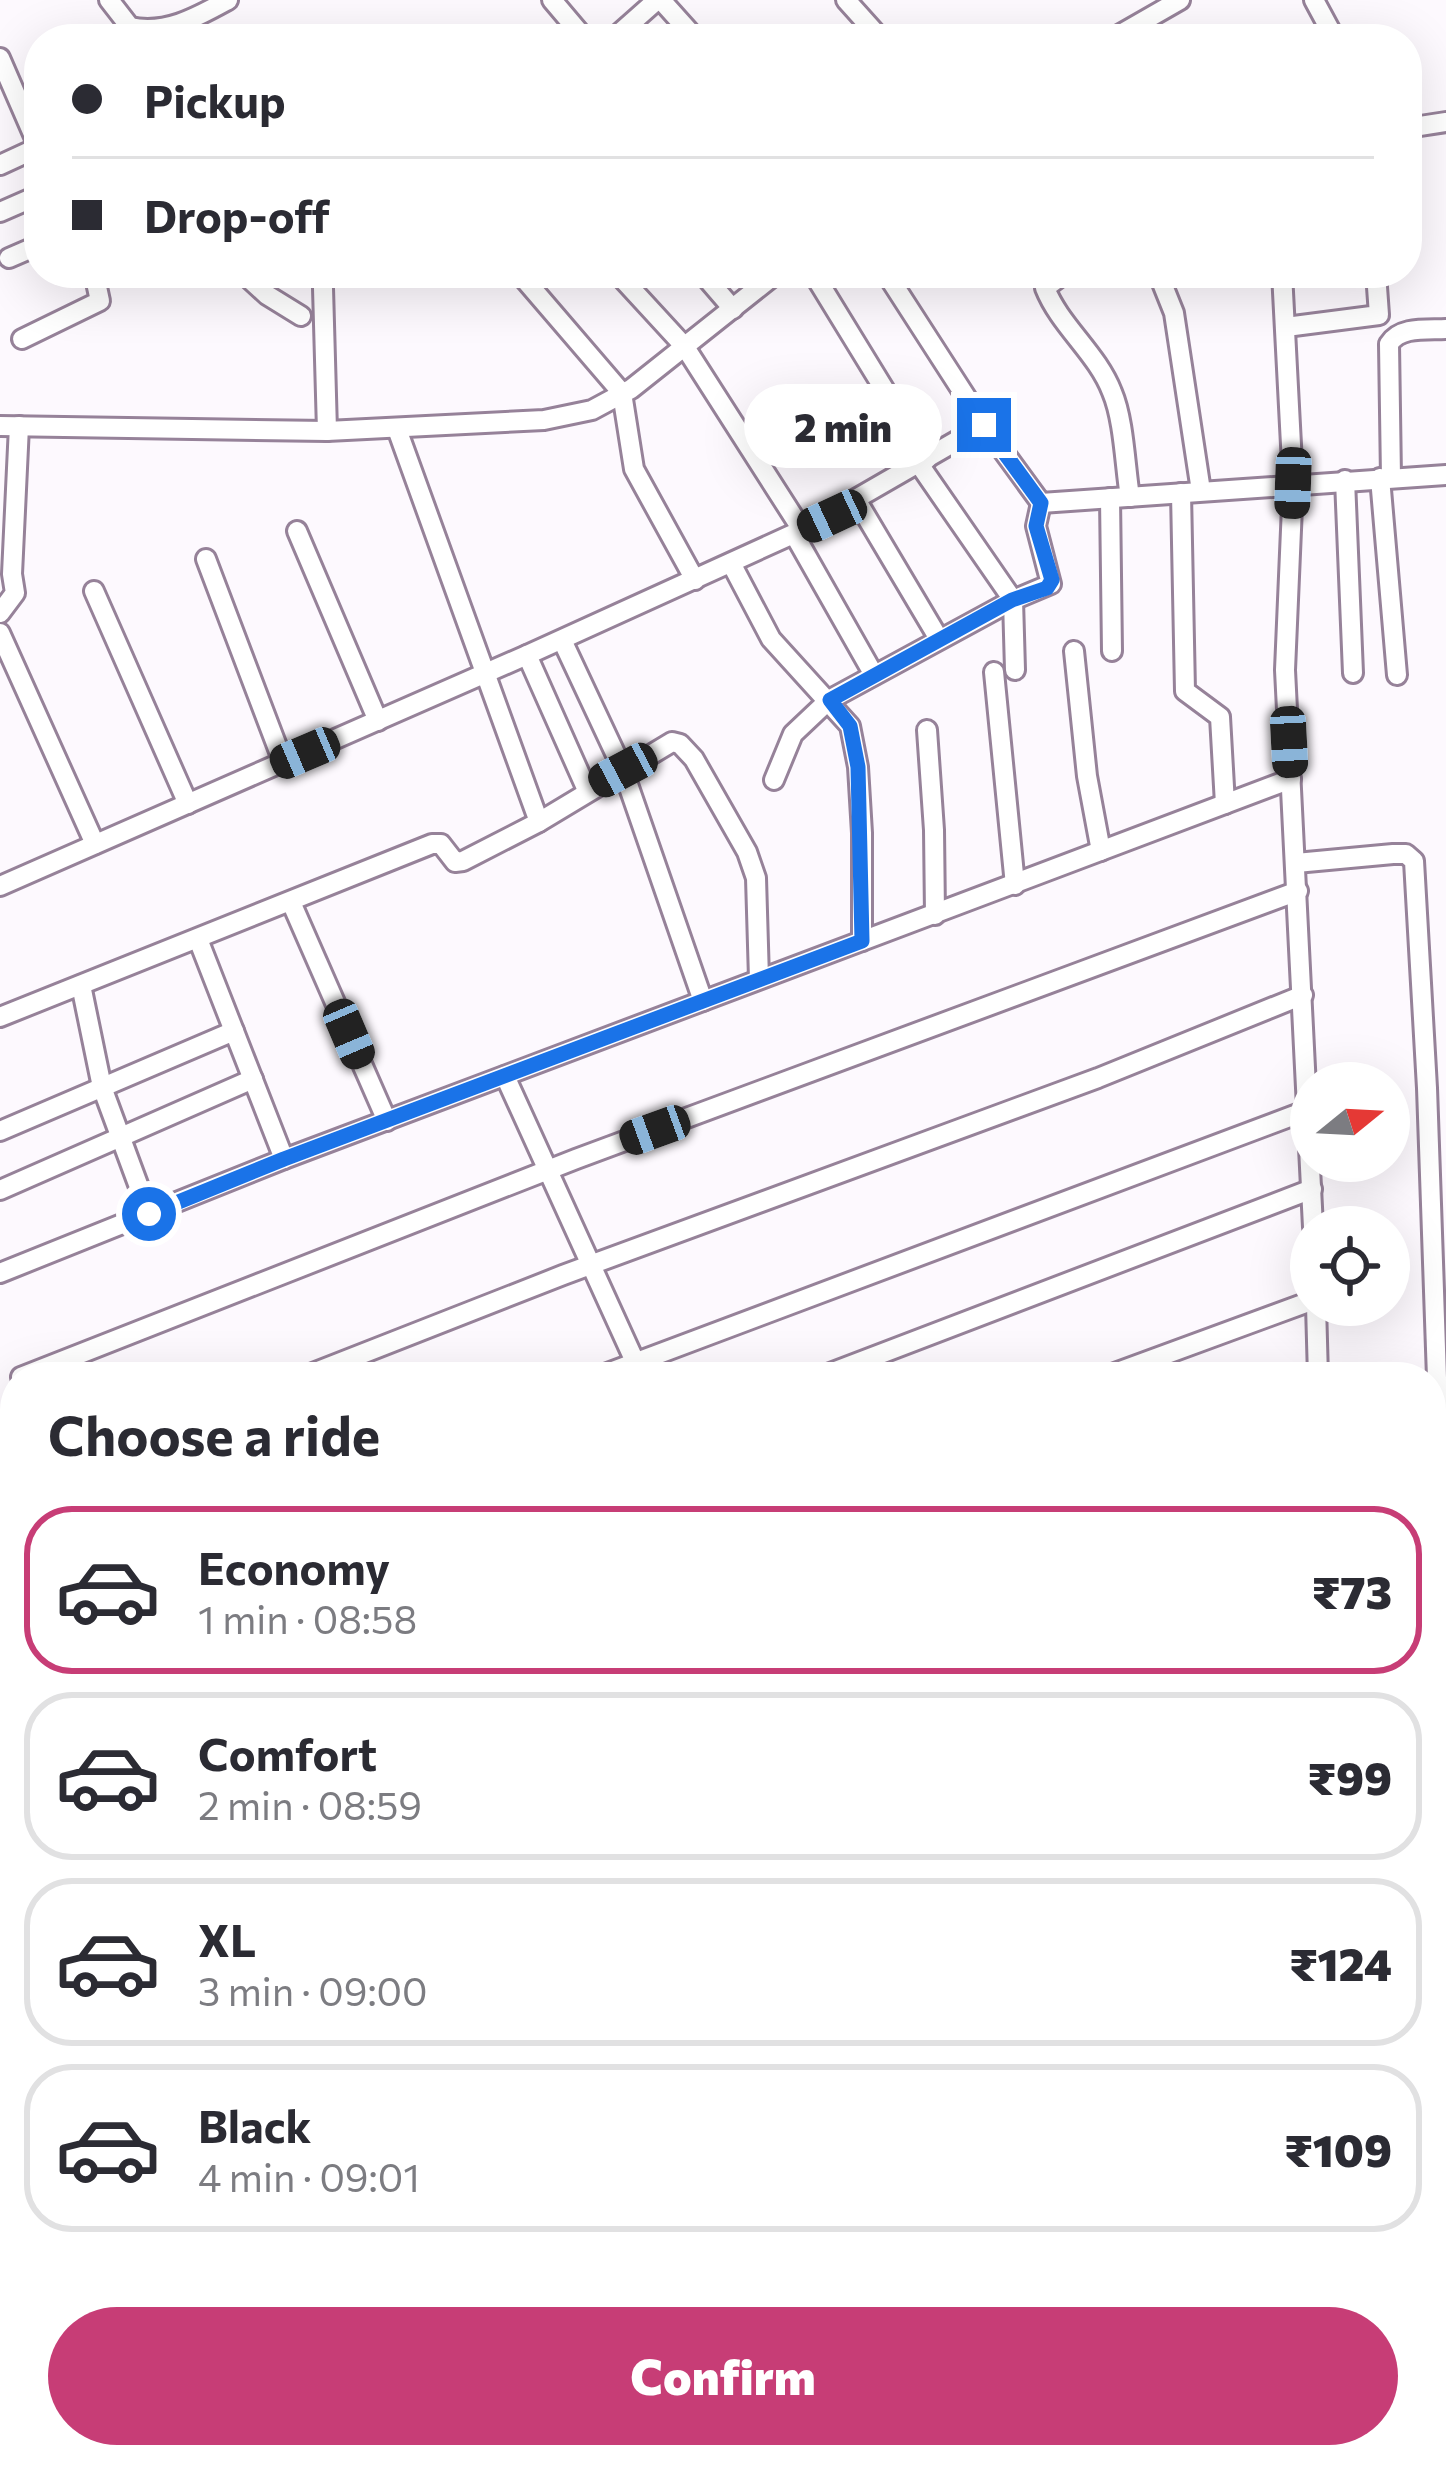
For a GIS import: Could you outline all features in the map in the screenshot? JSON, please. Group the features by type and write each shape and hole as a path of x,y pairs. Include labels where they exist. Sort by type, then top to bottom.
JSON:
{"street":[{"path":"178,24 228,0"},
{"path":"552,0 572,24"},
{"path":"631,24 659,0 682,24"},
{"path":"846,0 868,24"},
{"path":"1136,24 1171,2"},
{"path":"0,58 24,113"},
{"path":"9,259 24,252"},
{"path":"22,339 100,301 97,288"},
{"path":"259,288 301,316"},
{"path":"323,288 327,431"},
{"path":"532,288 622,393 634,470 695,580"},
{"path":"631,288 685,347 798,532 874,675"},
{"path":"715,288 733,309"},
{"path":"0,613 15,593 10,426 327,431 544,420 592,410 622,393 759,288"},
{"path":"822,288 923,462 1012,600 1015,670"},
{"path":"774,780 793,734 830,700 1012,600 1051,584 1036,526 1041,503 896,288"},
{"path":"1045,288 1054,310 1072,329 1113,393 1120,498 1112,651"},
{"path":"1164,288 1174,313 1201,491"},
{"path":"1283,288 1293,483 1285,670 1306,1062"},
{"path":"1286,327 1379,315 1377,288"},
{"path":"1397,675 1385,478 1389,344 1404,332 1446,329"},
{"path":"1,883 695,580 857,501 984,425"},
{"path":"397,428 538,822"},
{"path":"1041,503 1446,475"},
{"path":"1345,480 1353,673"},
{"path":"1180,493 1185,692 1220,717 1225,804"},
{"path":"857,501 939,639"},
{"path":"297,531 378,721"},
{"path":"206,559 283,762"},
{"path":"731,563 771,639 850,726 858,767 862,941"},
{"path":"94,591 188,804"},
{"path":"0,633 95,844"},
{"path":"562,640 623,770 703,1000"},
{"path":"1074,651 1087,776 1101,851"},
{"path":"527,655 587,790"},
{"path":"994,672 1015,884"},
{"path":"927,730 934,915"},
{"path":"0,1017 432,844 441,844 455,862 464,861 672,742 694,759 756,878 759,979"},
{"path":"0,1274 284,1159 1291,779"},
{"path":"1296,863 1393,854 1406,854 1414,861 1436,1362"},
{"path":"59,1362 549,1170 1298,891"},
{"path":"291,902 387,1121"},
{"path":"198,939 284,1159"},
{"path":"81,985 103,1088 149,1214"},
{"path":"341,1362 589,1265 1098,1078 1303,995"},
{"path":"0,1131 234,1031"},
{"path":"505,1076 635,1362"},
{"path":"0,1190 253,1079"},
{"path":"660,1362 1290,1117"},
{"path":"1312,1182 1312,1206"},
{"path":"859,1362 1312,1189"},
{"path":"1146,1362 1290,1311"},
{"path":"1315,1326 1317,1362"}],"route":[{"path":"149,1214 862,941 858,767 850,726 830,700 1012,600 1047,588 1052,580 1036,526 1041,503 984,425"}]}
